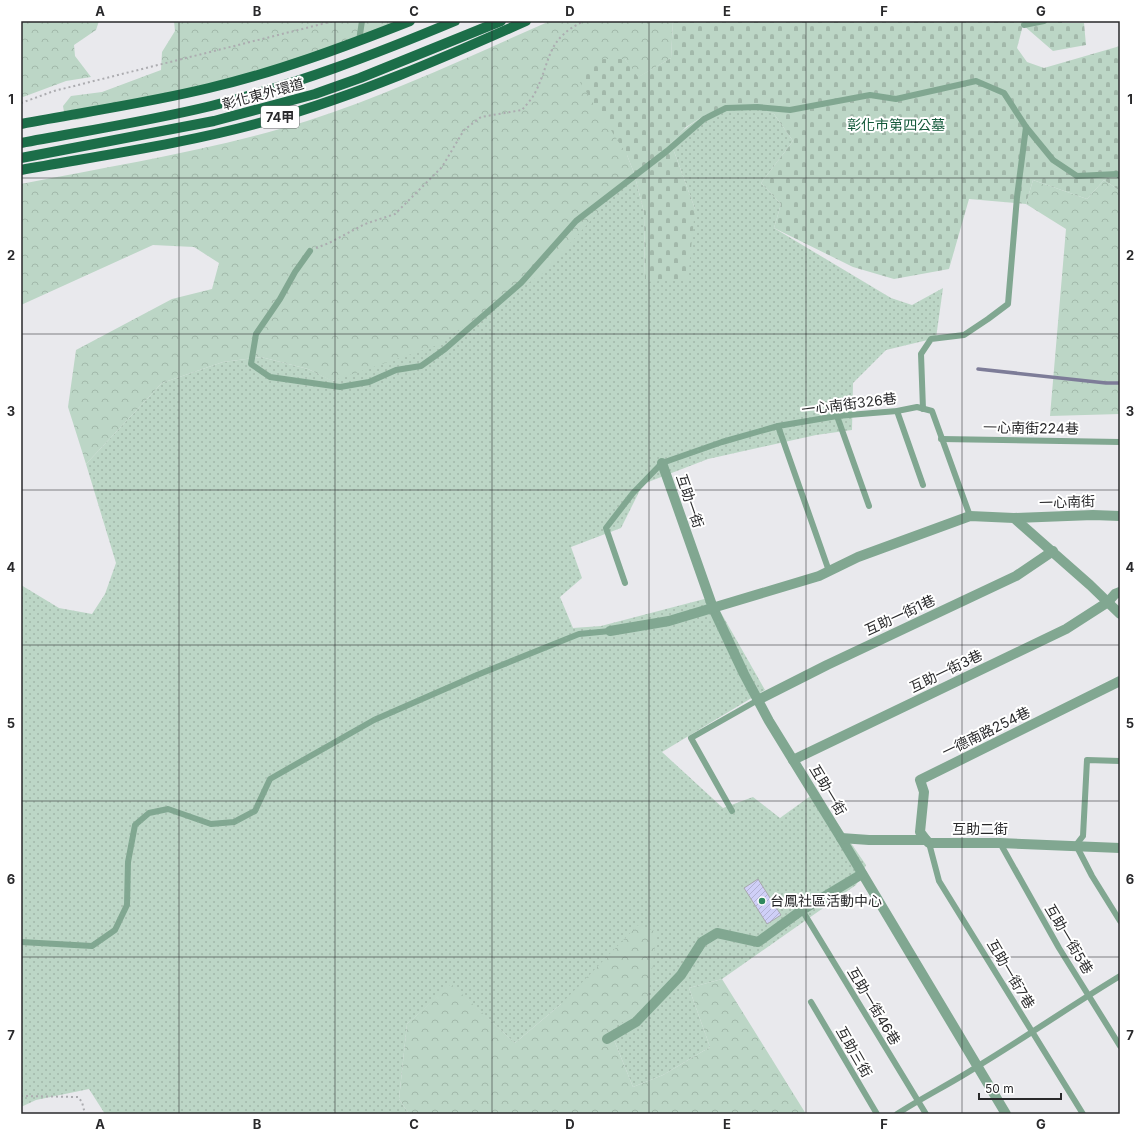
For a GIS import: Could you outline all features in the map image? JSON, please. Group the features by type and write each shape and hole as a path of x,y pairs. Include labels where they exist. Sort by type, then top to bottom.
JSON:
{"main road":[{"path":"21,124 210,88 307,59 410,21"},
{"name":"彰化東外環道","path":"21,143 165,116 213,105 308,77 368,56 455,21"},
{"name":"彰化東外環道","path":"21,158 214,121 315,94 360,78 502,21"},
{"name":"74甲","path":"21,170 213,134 270,120 318,105 366,87 526,21"}],"street":[{"name":"互助一街","path":"662,463 712,608 769,721 841,838 1006,1114"},
{"name":"一心南街","path":"970,516 1014,518 1093,515 1120,516"},
{"path":"610,631 669,621 819,576 858,557 970,516"},
{"path":"1014,518 1053,551 1120,614"},
{"name":"互助一街1巷","path":"758,700 827,665 1016,576 1053,551"},
{"name":"互助一街3巷","path":"793,760 1066,629 1108,602 1115,594 1120,592"},
{"name":"一德南路254巷","path":"927,841 920,832 924,792 920,780 1120,681"},
{"name":"互助二街","path":"841,838 869,840 1000,842 1120,848"},
{"path":"607,1039 636,1022 681,975 702,942 717,933 758,942 802,910 862,874"}],"lane":[{"path":"359,41 362,21"},
{"path":"1024,25 1044,21"},
{"path":"310,251 256,334 251,364 270,376 340,387 369,382 396,370 421,366 445,350 521,283 576,221 667,151 704,119 726,108 757,107 790,110 870,95 896,99 976,81 1004,93 1026,127 1053,160 1077,176 1117,174 1120,176"},
{"path":"970,516 932,411 923,409 921,354 932,339 964,335 1008,304 1017,197 1026,127"},
{"name":"一心南街326巷","path":"662,463 722,442 778,426 837,416 898,411 917,407 923,409"},
{"path":"898,411 923,485"},
{"path":"837,416 869,506"},
{"path":"778,426 829,572"},
{"name":"一心南街224巷","path":"941,439 1120,442"},
{"path":"625,583 606,528 633,493 662,463"},
{"path":"21,942 92,946 115,930 127,906 128,862 135,825 149,813 168,809 211,824 234,822 256,811 270,779 374,720 477,675 580,634 610,631"},
{"path":"732,811 691,738 758,700"},
{"path":"1120,761 1087,760 1083,836 1076,845 1092,876 1120,921"},
{"name":"互助一街7巷","path":"927,841 940,880 1083,1114"},
{"name":"互助一街5巷","path":"1000,842 1059,948 1120,1046"},
{"name":"互助一街46巷","path":"802,910 926,1114"},
{"path":"897,1114 918,1100 977,1067 1120,976"},
{"name":"互助三街","path":"811,1002 877,1114"}],"path":[{"path":"21,103 54,91 334,21"},
{"path":"310,251 330,243 365,224 395,214 442,167 464,130 481,117 522,110 535,94 550,50 562,34 584,21"},
{"path":"21,1096 78,1097 82,1102 85,1114"}],"green space":[{"path":"21,21 99,21 96,30 74,45 75,56 91,77 66,81 23,97 21,96"},
{"path":"174,21 410,21 257,75 77,120 65,118 63,106 71,96 102,92 161,70 162,52 175,31"},
{"path":"550,21 673,21 671,58 637,78 625,59 627,155 634,173 543,273 435,346 332,381 308,369 261,357 223,362 162,383 86,464 68,407 76,350 172,299 212,289 219,263 194,247 153,245 21,305 21,184 201,149 307,121 399,87"},
{"name":"彰化市第四公墓","path":"673,21 1062,21 1062,23 1084,23 1086,45 1053,51 1023,25 1017,48 1027,62 1044,68 1120,46 1120,191 1104,180 1087,199 1033,180 1026,204 969,199 949,269 894,279 853,267 774,228 781,204 761,183 793,141 774,114 751,108 716,111 705,115 686,127 671,143 695,209 688,279 645,282 644,212 634,173 627,155 576,76 602,59 625,59 638,77 671,58"},
{"path":"727,108 763,110 774,114 793,141 761,183 781,204 774,228 891,298 912,305 943,288 936,338 886,350 853,383 852,430 816,435 708,459 643,484 621,528 571,547 582,578 560,597 573,628 601,626 712,597 765,690 662,752 723,808 753,797 780,818 816,792 866,865 856,885 722,979 689,988 710,1047 663,1075 633,1087 610,1030 561,1004 515,1043 451,985 407,1024 399,1099 409,1114 105,1114 89,1089 36,1100 21,1107 21,585 59,608 92,614 105,594 116,563 86,464 162,383 223,362 261,357 308,369 333,381 634,173 644,212 645,282 695,209 671,143 683,130 696,121 711,113"},
{"path":"1033,180 1087,199 1104,180 1120,191 1120,414 1050,416 1066,229 1026,204"},
{"path":"638,925 657,932 647,1007 610,1030 633,1087 663,1075 710,1047 689,988 722,979 806,1114 409,1114 399,1099 407,1024 451,984 515,1043 561,1004"}],"building":[{"name":"台鳳社區活動中心","path":"758,879 781,915 767,924 744,888"}],"waterway":[{"path":"978,369 1106,383 1120,383"}],"place":[{"name":"台鳳社區活動中心","path":"762,901"}]}
